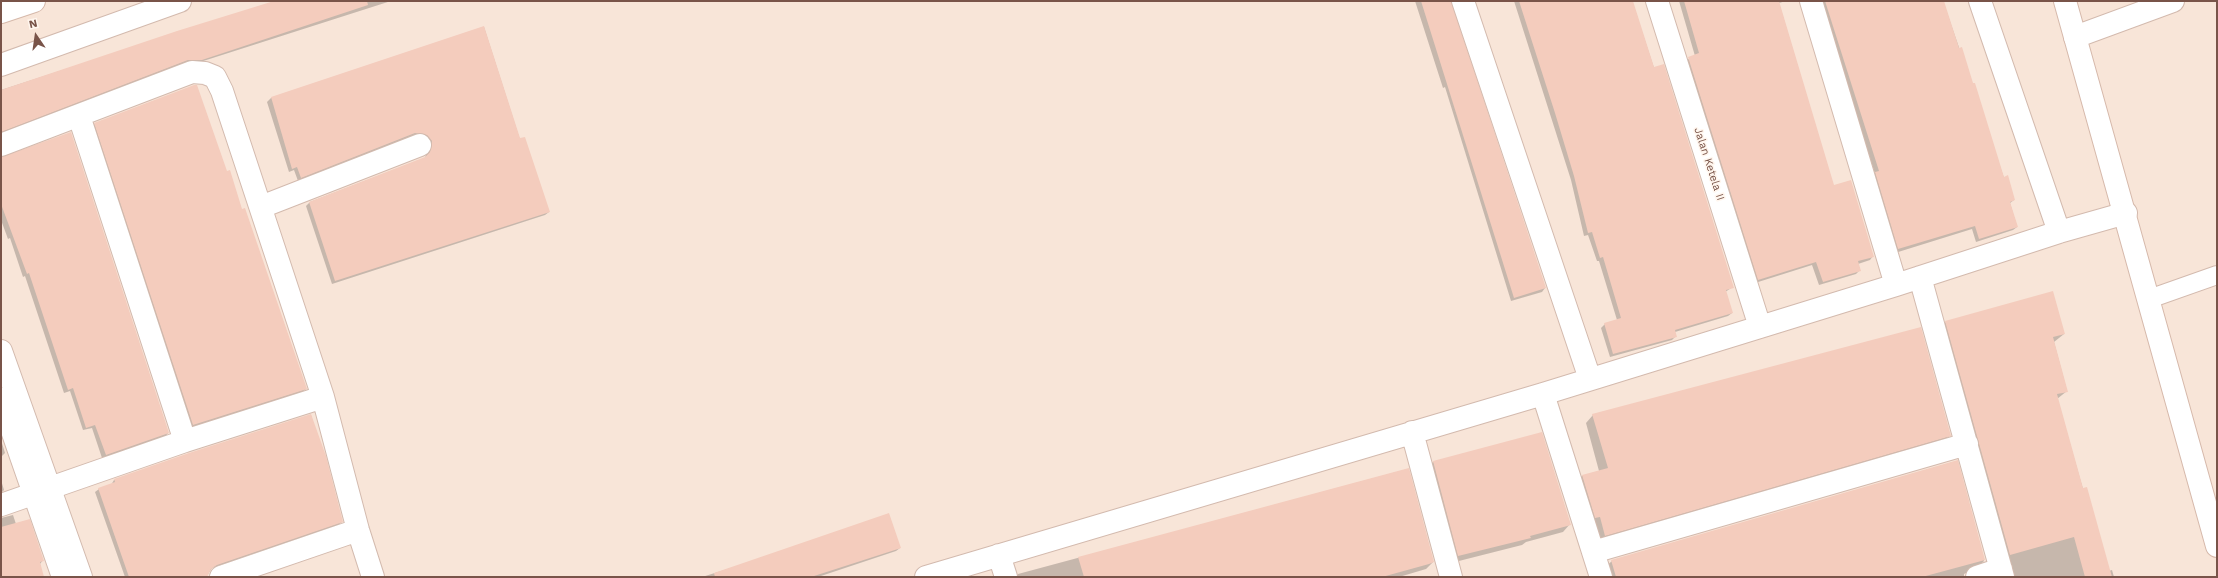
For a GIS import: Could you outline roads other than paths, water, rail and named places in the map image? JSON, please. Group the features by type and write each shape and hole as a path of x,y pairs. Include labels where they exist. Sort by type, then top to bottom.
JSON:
{"street":[{"path":"1,12 34,1"},
{"path":"1,65 156,5 180,1"},
{"path":"1463,1 1590,379"},
{"name":"Jalan Ketela II","path":"1657,1 1760,326"},
{"path":"1811,1 1896,285"},
{"path":"1980,1 2059,232"},
{"path":"2065,1 2126,213 2217,546"},
{"path":"2075,37 2173,1"},
{"path":"1,145 192,72 215,76 222,91 261,207 323,398 358,530 373,577"},
{"path":"79,116 185,441"},
{"path":"261,207 420,144"},
{"path":"926,577 1544,394 1896,285 2059,232 2126,213"},
{"path":"1920,277 2002,573 1977,577"},
{"path":"1,351 42,492 63,577"},
{"path":"1544,394 1600,577"},
{"path":"1,505 185,441 323,398"},
{"path":"1,399 81,577"},
{"path":"1412,432 1451,577"},
{"path":"1593,552 1967,444"},
{"path":"230,576 358,530"},
{"path":"1000,555 1006,577"}],"lane":[{"path":"2149,299 2217,275"}]}
